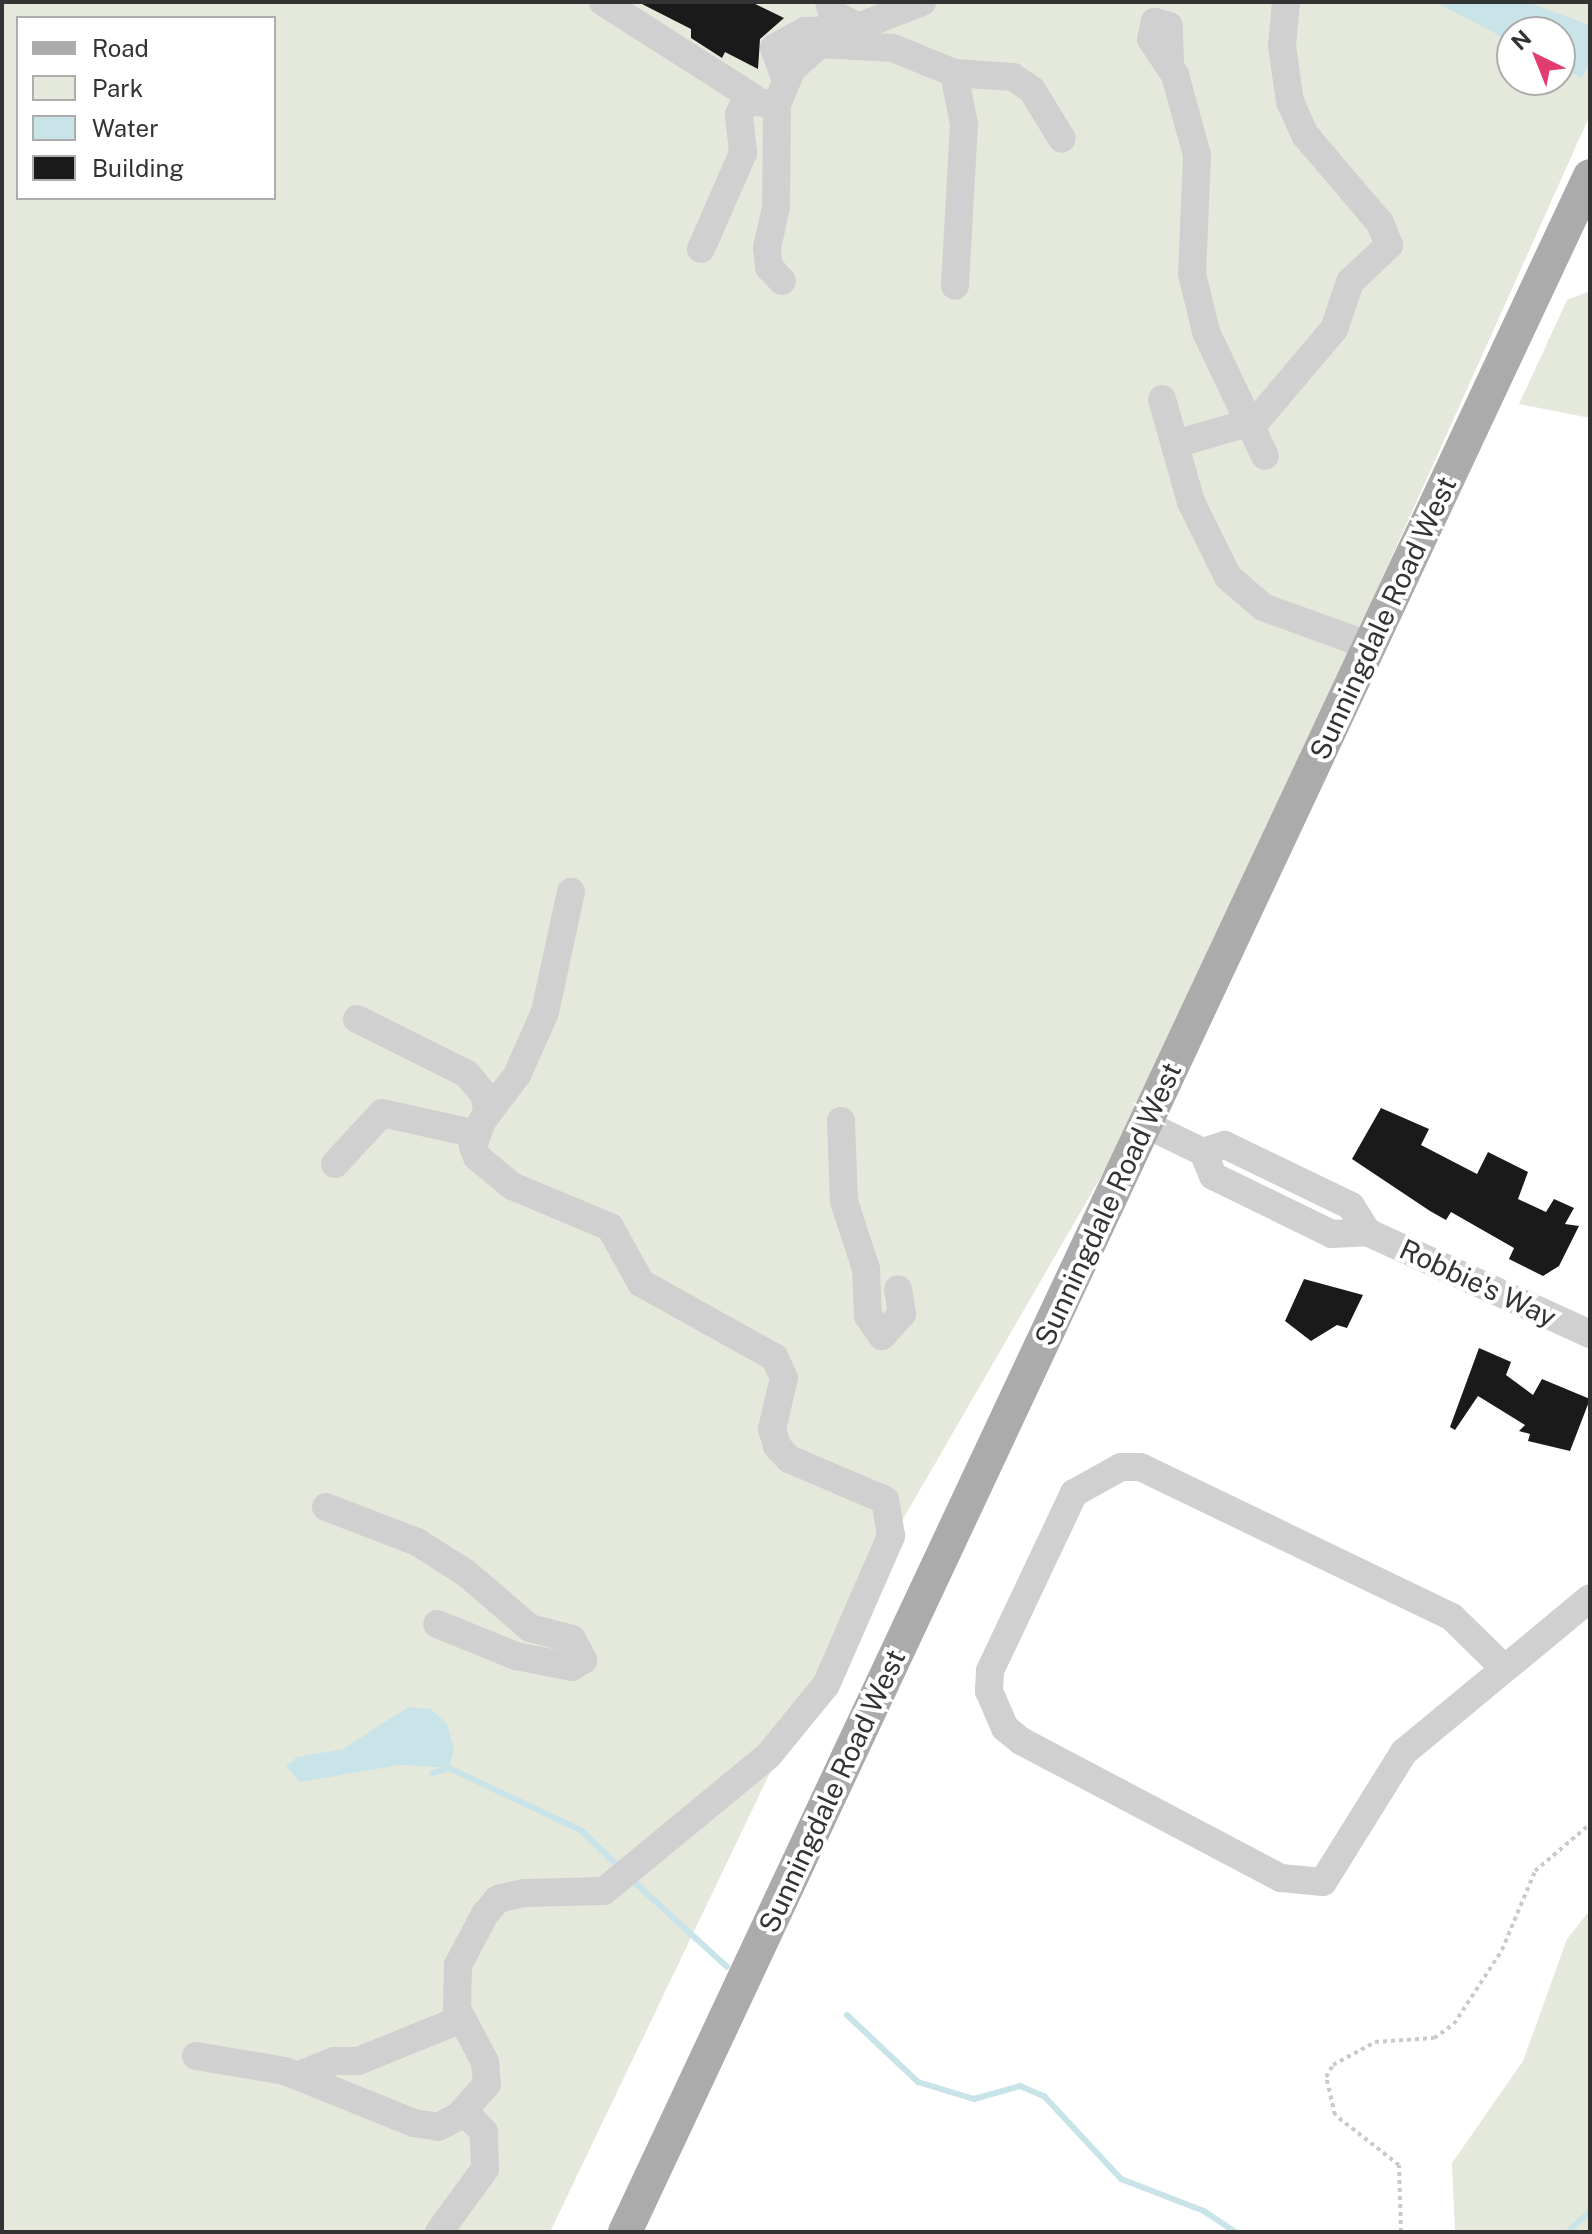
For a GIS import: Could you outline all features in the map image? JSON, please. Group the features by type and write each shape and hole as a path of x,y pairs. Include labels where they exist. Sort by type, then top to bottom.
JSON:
{"main road":[{"name":"Sunningdale Road West","path":"625,2232 1590,176"}],"street":[{"path":"603,2 772,94"},
{"path":"701,249 743,153 739,114 772,94 830,24 876,23 922,2"},
{"path":"1175,444 1250,422 1334,329 1350,282 1389,245 1380,223 1305,135 1290,102 1282,46 1286,2"},
{"path":"830,24 954,73 1013,77 1032,90 1062,139"},
{"path":"1170,63 1197,155 1191,250 1199,303 1265,456"},
{"path":"954,73 964,124 955,286"},
{"path":"772,94 776,207 767,248 769,267 782,281"},
{"path":"1162,399 1191,502 1228,577 1263,607 1370,646"},
{"path":"196,2056 297,2076 414,2123 438,2127 464,2111 487,2084 485,2062 462,2019 458,1965 498,1899 604,1891 768,1756 826,1685 891,1536 885,1500 789,1459 777,1446 772,1429 784,1378 774,1357 641,1283 610,1227 484,1168 473,1146 482,1124 517,1075 545,1012 571,892"},
{"path":"357,1019 467,1074 484,1094 482,1124"},
{"path":"335,1164 382,1113 482,1124"},
{"path":"841,1121 844,1201 866,1269 868,1316 882,1336 902,1314 898,1289"},
{"name":"Robbie's Way","path":"1145,1124 1203,1152 1213,1176 1332,1234 1367,1232 1590,1334"},
{"path":"1504,1668 1452,1617 1140,1467 1121,1467 1074,1493 990,1671 989,1691 1005,1728 1021,1741 1281,1878 1323,1882 1404,1752 1590,1598"},
{"path":"326,1507 417,1542 530,1628 572,1639 583,1660 572,1667 516,1656 437,1624"},
{"path":"297,2076 317,2065 358,2061 462,2019"},
{"path":"439,2232 485,2169 484,2132 464,2111"}],"path":[{"path":"1401,2232 1399,2165 1335,2115 1326,2077 1363,2047 1434,2038 1454,2024 1502,1950 1535,1871 1590,1824"}],"green space":[{"path":"2,2 1590,2 1590,115 1158,1078 836,1635 550,2232 2,2232"},
{"path":"1590,291 1590,418 1519,404 1567,300"},
{"path":"1590,1910 1590,2232 1455,2232 1452,2163 1523,2061 1567,1939"}],"water":[{"path":"1435,2 1527,2 1565,16 1496,16 1496,34"},
{"path":"1576,20 1590,25 1590,61 1582,78 1576,75"},
{"path":"408,1707 431,1709 447,1724 454,1749 449,1768 400,1765 300,1782 286,1766 297,1757 343,1749"}],"building":[{"path":"638,2 751,2 784,18 760,39 758,69 725,52 722,58 691,38 691,29"},
{"path":"1381,1108 1429,1129 1421,1145 1477,1174 1488,1152 1528,1172 1518,1199 1546,1212 1554,1199 1574,1208 1565,1224 1579,1226 1559,1266 1543,1276 1509,1259 1514,1248 1451,1212 1446,1220 1352,1159"},
{"path":"1304,1279 1363,1295 1347,1328 1337,1325 1311,1341 1285,1321"},
{"path":"1479,1348 1511,1362 1506,1375 1533,1395 1542,1379 1590,1399 1570,1451 1528,1441 1530,1434 1519,1431 1525,1425 1478,1396 1455,1430 1450,1427"}],"waterway":[{"path":"433,1773 449,1768 582,1831 620,1868"},
{"path":"631,1879 727,1967"},
{"path":"847,2015 918,2082 974,2099 1020,2086 1044,2096 1121,2179 1204,2211 1235,2232"},
{"path":"1568,2232 1590,2211"}]}
